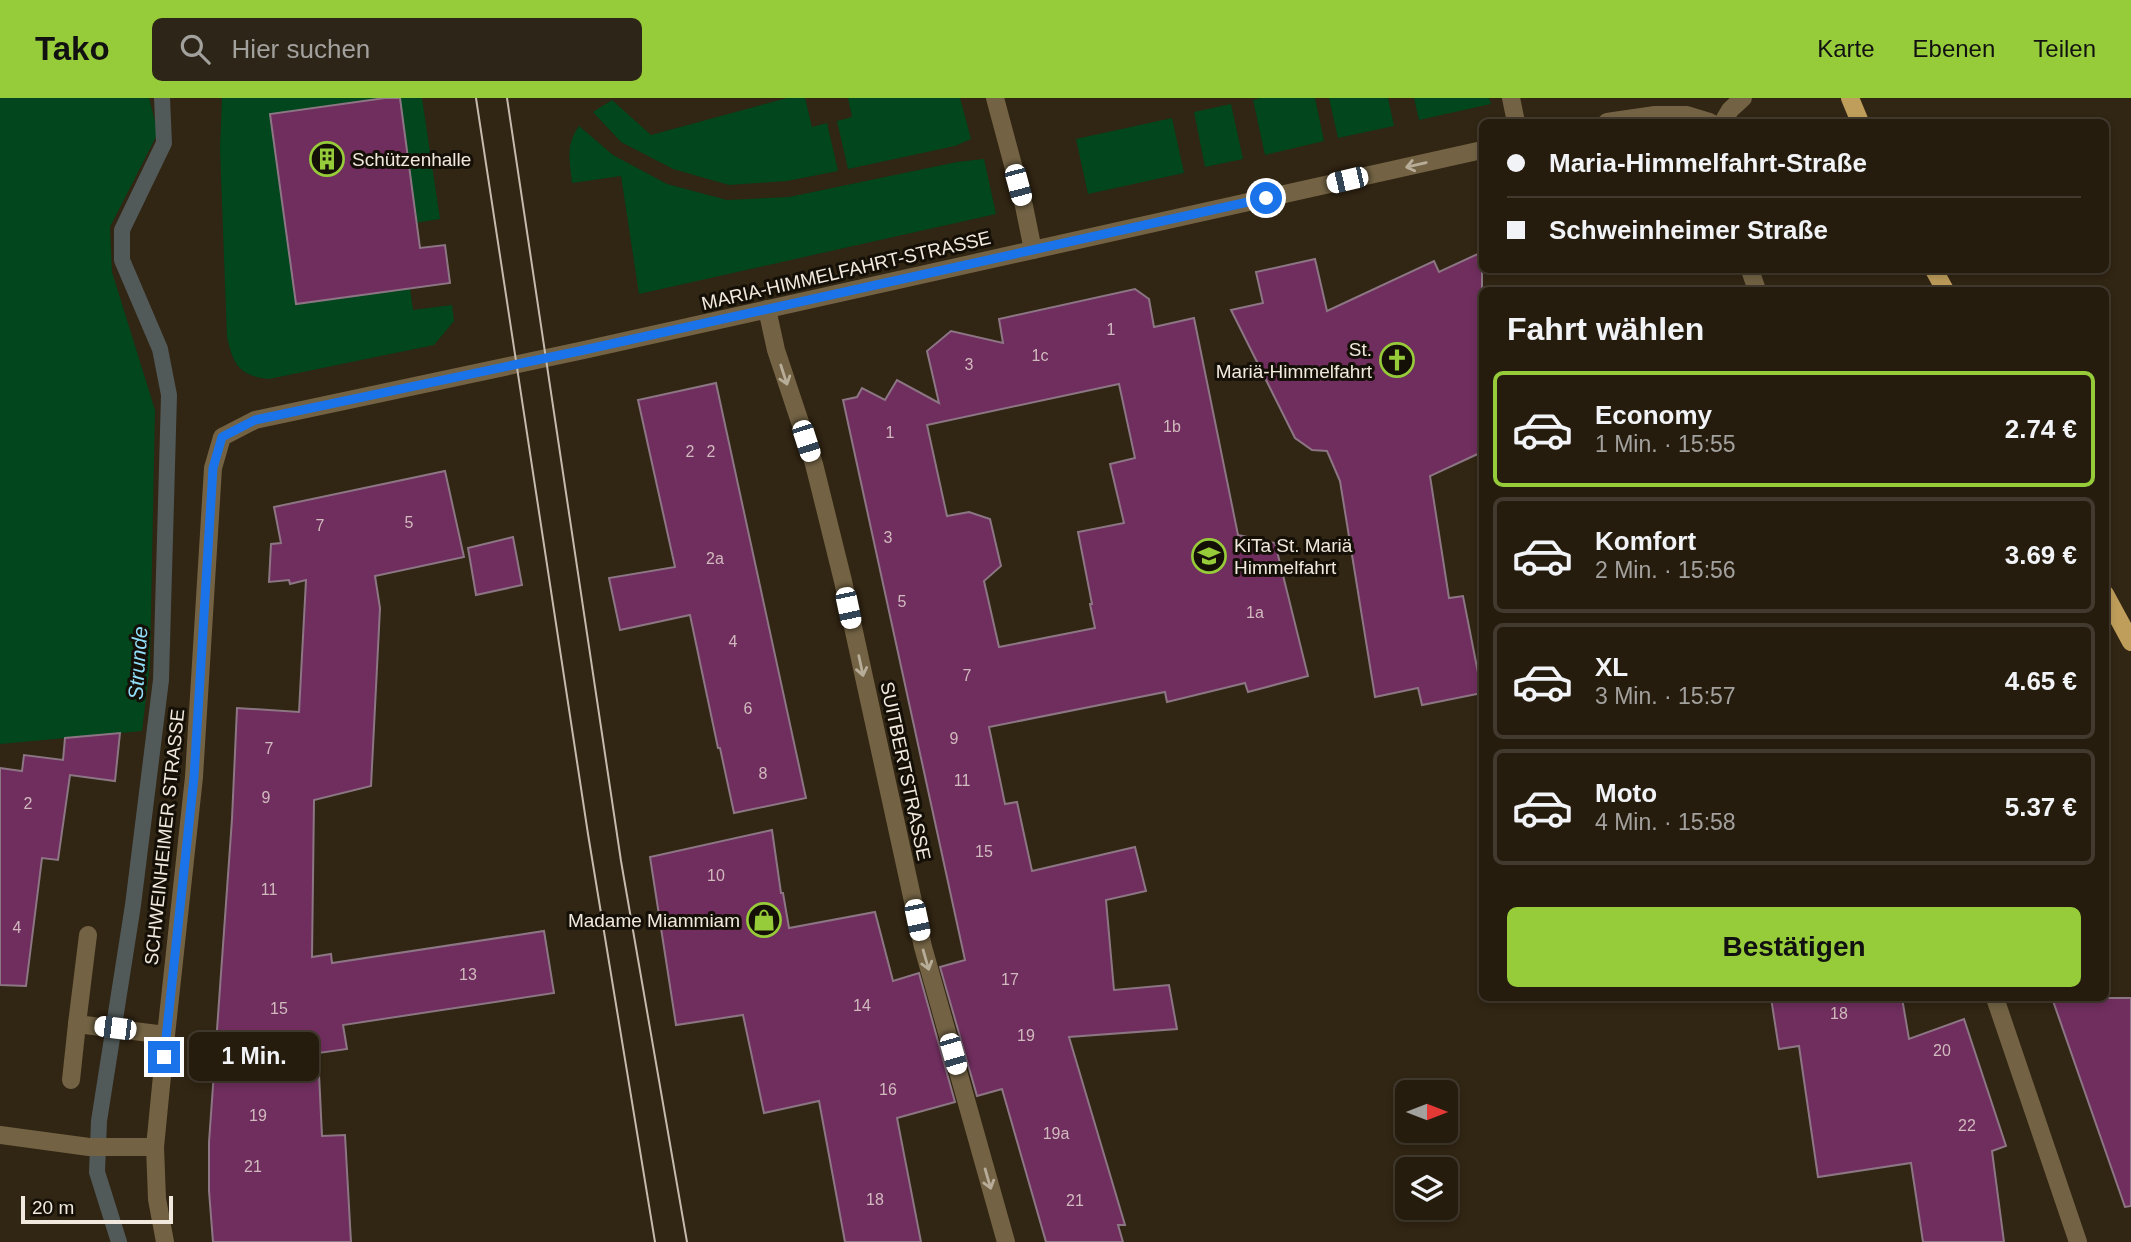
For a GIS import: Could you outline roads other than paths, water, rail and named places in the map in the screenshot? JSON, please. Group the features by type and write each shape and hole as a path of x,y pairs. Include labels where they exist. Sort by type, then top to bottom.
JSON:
{"main road":[{"path":"1850,98 1859,119"},
{"path":"2109,601 2131,642"}],"street":[{"path":"995,98 1033,250"},
{"path":"1511,98 1515,119"},
{"path":"1725,119 1730,110 1744,98"},
{"path":"1628,119 1655,115 1687,115 1700,119"},
{"name":"MARIA-HIMMELFAHRT-STRASSE","path":"222,437 255,420 1479,151"},
{"name":"SUITBERTSTRASSE","path":"767,309 776,350 817,477 923,947 1006,1242"},
{"name":"SCHWEINHEIMER STRASSE","path":"165,1242 157,1199 155,1147 194,777 213,468 222,437"},
{"path":"71,1080 88,935"},
{"path":"1996,1001 2078,1242"},
{"path":"77,1024 166,1035"},
{"path":"0,1135 89,1147 155,1147"}],"waterway":[{"name":"Strunde","path":"119,1242 97,1172 99,1121 133,905 161,680 169,395 160,349 122,260 122,230 164,143 162,98"}],"tram line":[{"path":"476,98 588,834 655,1242"},
{"path":"507,98 621,861 687,1242"}],"place":[{"name":"Schützenhalle","path":"327,159"},
{"name":"St. Mariä-Himmelfahrt","path":"1397,360"},
{"name":"KiTa St. Mariä Himmelfahrt","path":"1209,556"},
{"name":"Madame Miammiam","path":"764,920"}]}
